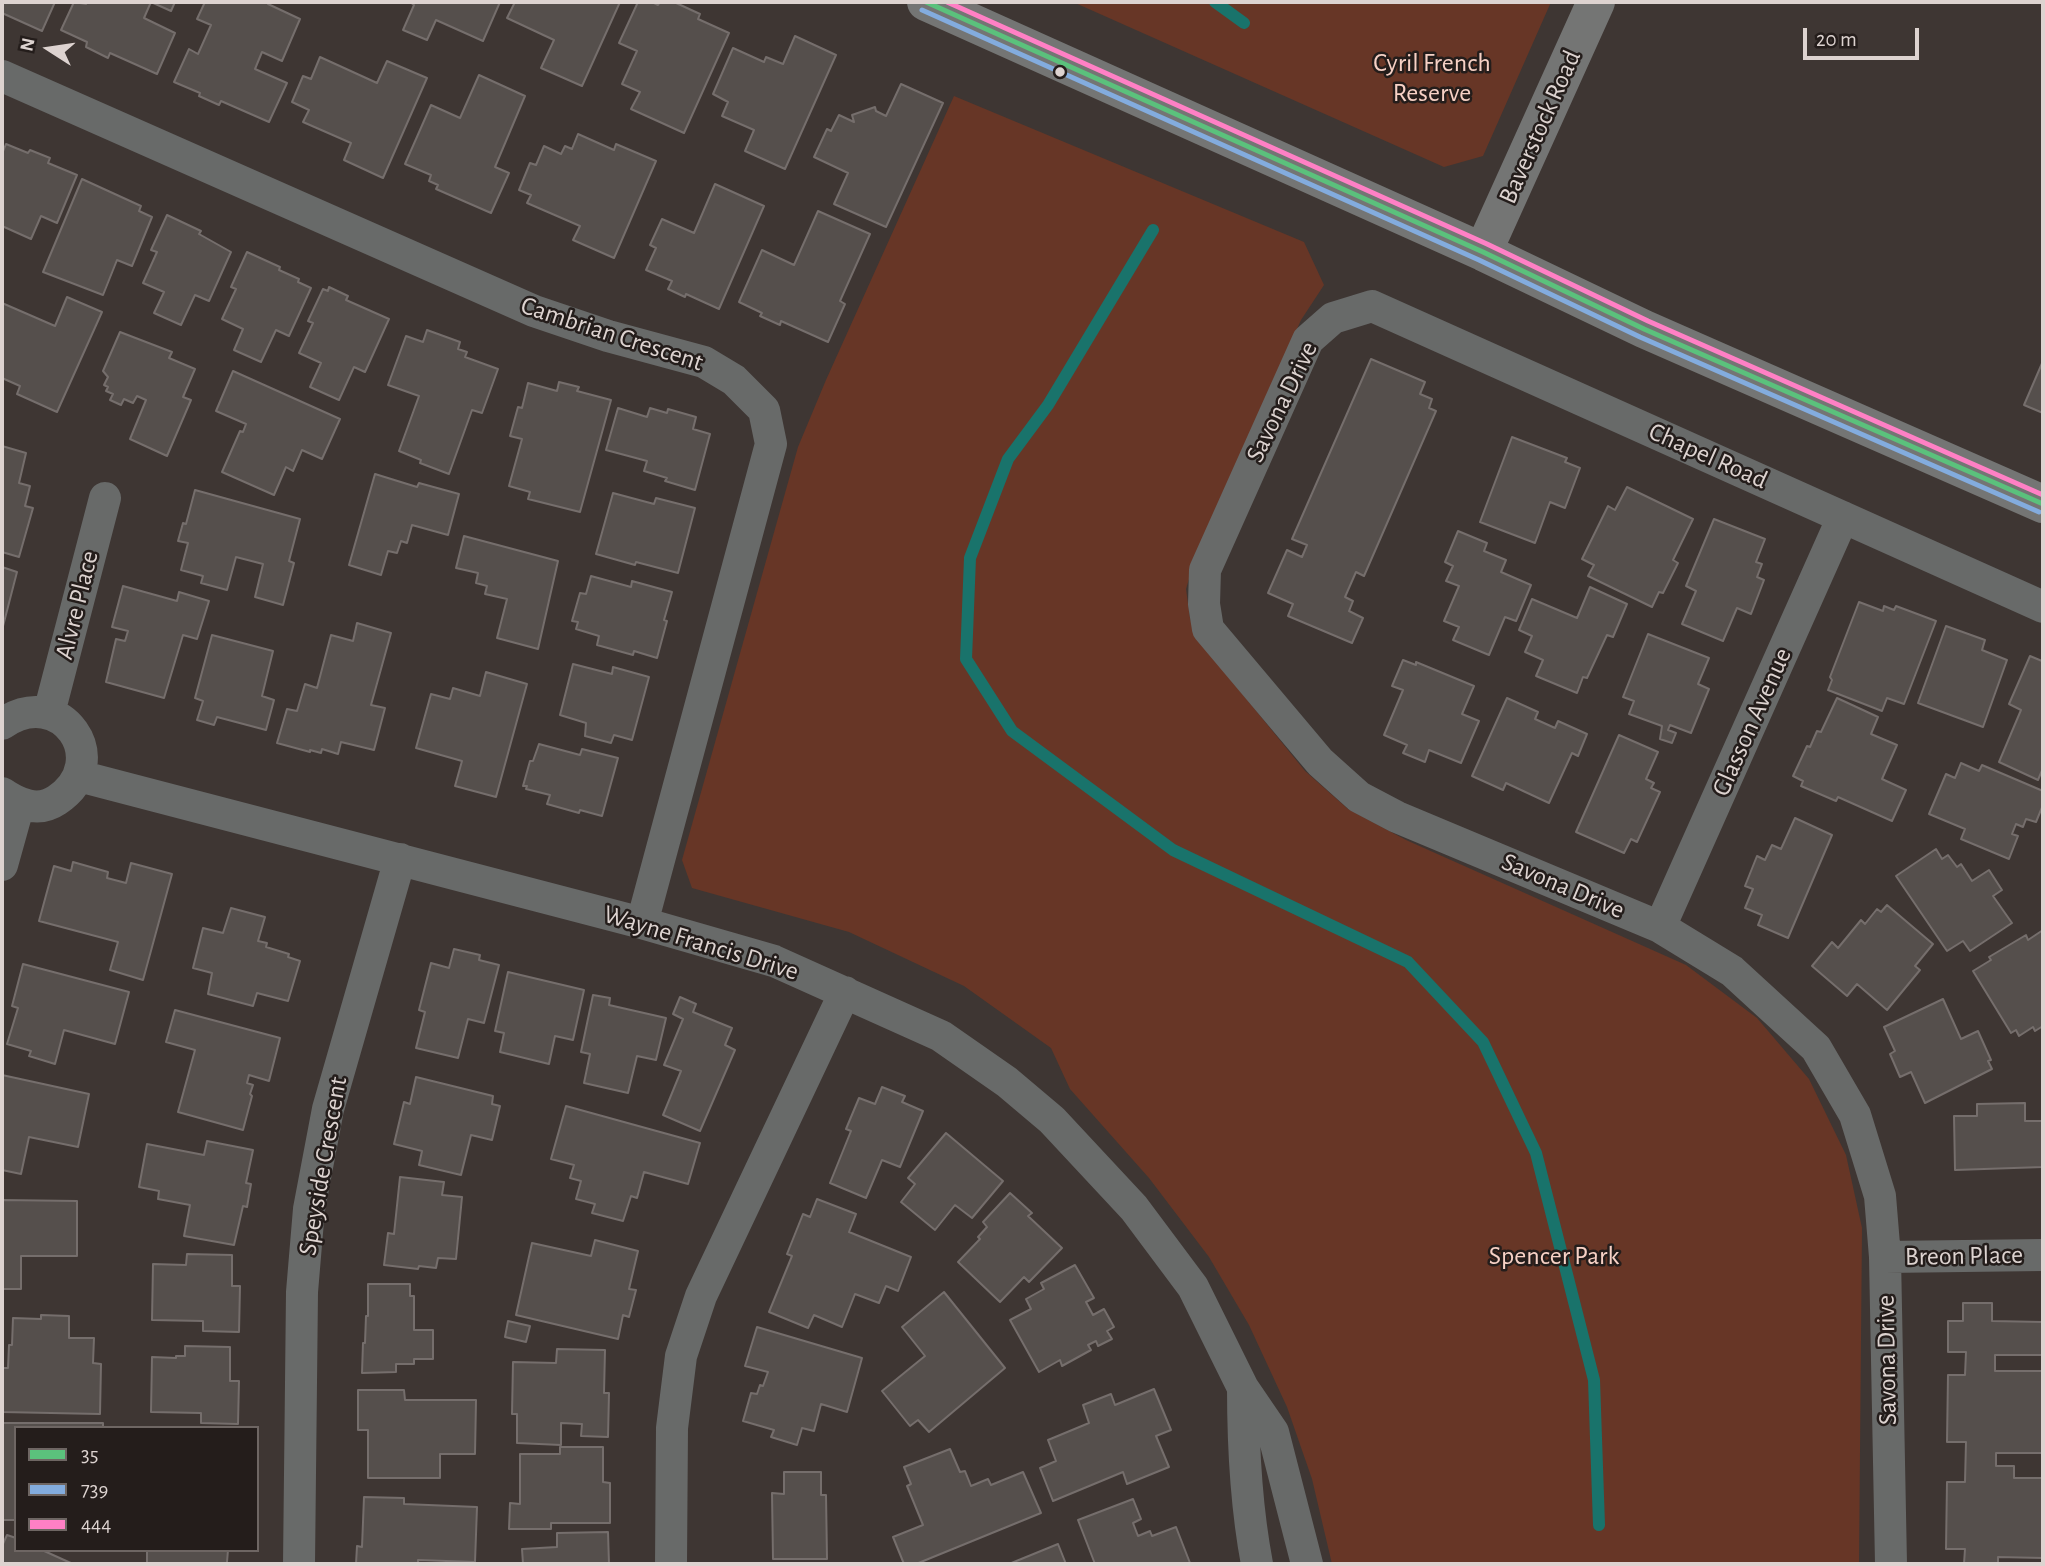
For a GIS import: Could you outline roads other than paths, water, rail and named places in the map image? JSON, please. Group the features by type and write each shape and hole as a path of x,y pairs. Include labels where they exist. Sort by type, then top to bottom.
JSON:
{"main road":[{"path":"926,2 1483,252 1644,329 2043,504"},
{"name":"Baverstock Road","path":"1483,252 1596,2"}],"street":[{"name":"Cambrian Crescent","path":"2,76 534,312 704,362 734,380 764,410 771,444 642,923"},
{"name":"Chapel Road","path":"1372,306 2043,607"},
{"name":"Savona Drive","path":"1372,306 1333,318 1308,340 1205,570 1204,604 1208,629 1320,762 1359,797 1397,817 1660,927 1732,971 1816,1048 1855,1115 1880,1196 1885,1257 1891,1564"},
{"name":"Alvre Place","path":"49,713 105,498"},
{"name":"Glasson Avenue","path":"1660,927 1843,517"},
{"path":"2,724 17,714 33,711 49,713 63,720 74,731 80,745 82,761 79,776 68,793 52,803 33,807 10,799 2,865"},
{"name":"Wayne Francis Drive","path":"79,776 642,923 774,961 941,1037 1007,1082 1052,1120 1134,1208 1193,1287 1243,1388 1273,1433 1307,1564"},
{"name":"Speyside Crescent","path":"299,1564 302,1293 309,1209 328,1109 400,859"},
{"path":"671,1564 672,1428 681,1356 701,1296 845,992"},
{"name":"Breon Place","path":"1885,1257 2043,1255"},
{"name":"Wayne Francis Drive","path":"1243,1388 1243,1444 1257,1564"}],"waterway":[{"path":"1215,2 1244,23"},
{"path":"1153,230 1048,405 1008,459 970,558 966,659 1012,731 1173,850 1408,962 1483,1042 1536,1153 1594,1380 1599,1525"}],"park label":[{"name":"Cyril French Reserve","path":"1432,78"},
{"name":"Spencer Park","path":"1554,1256"}]}
